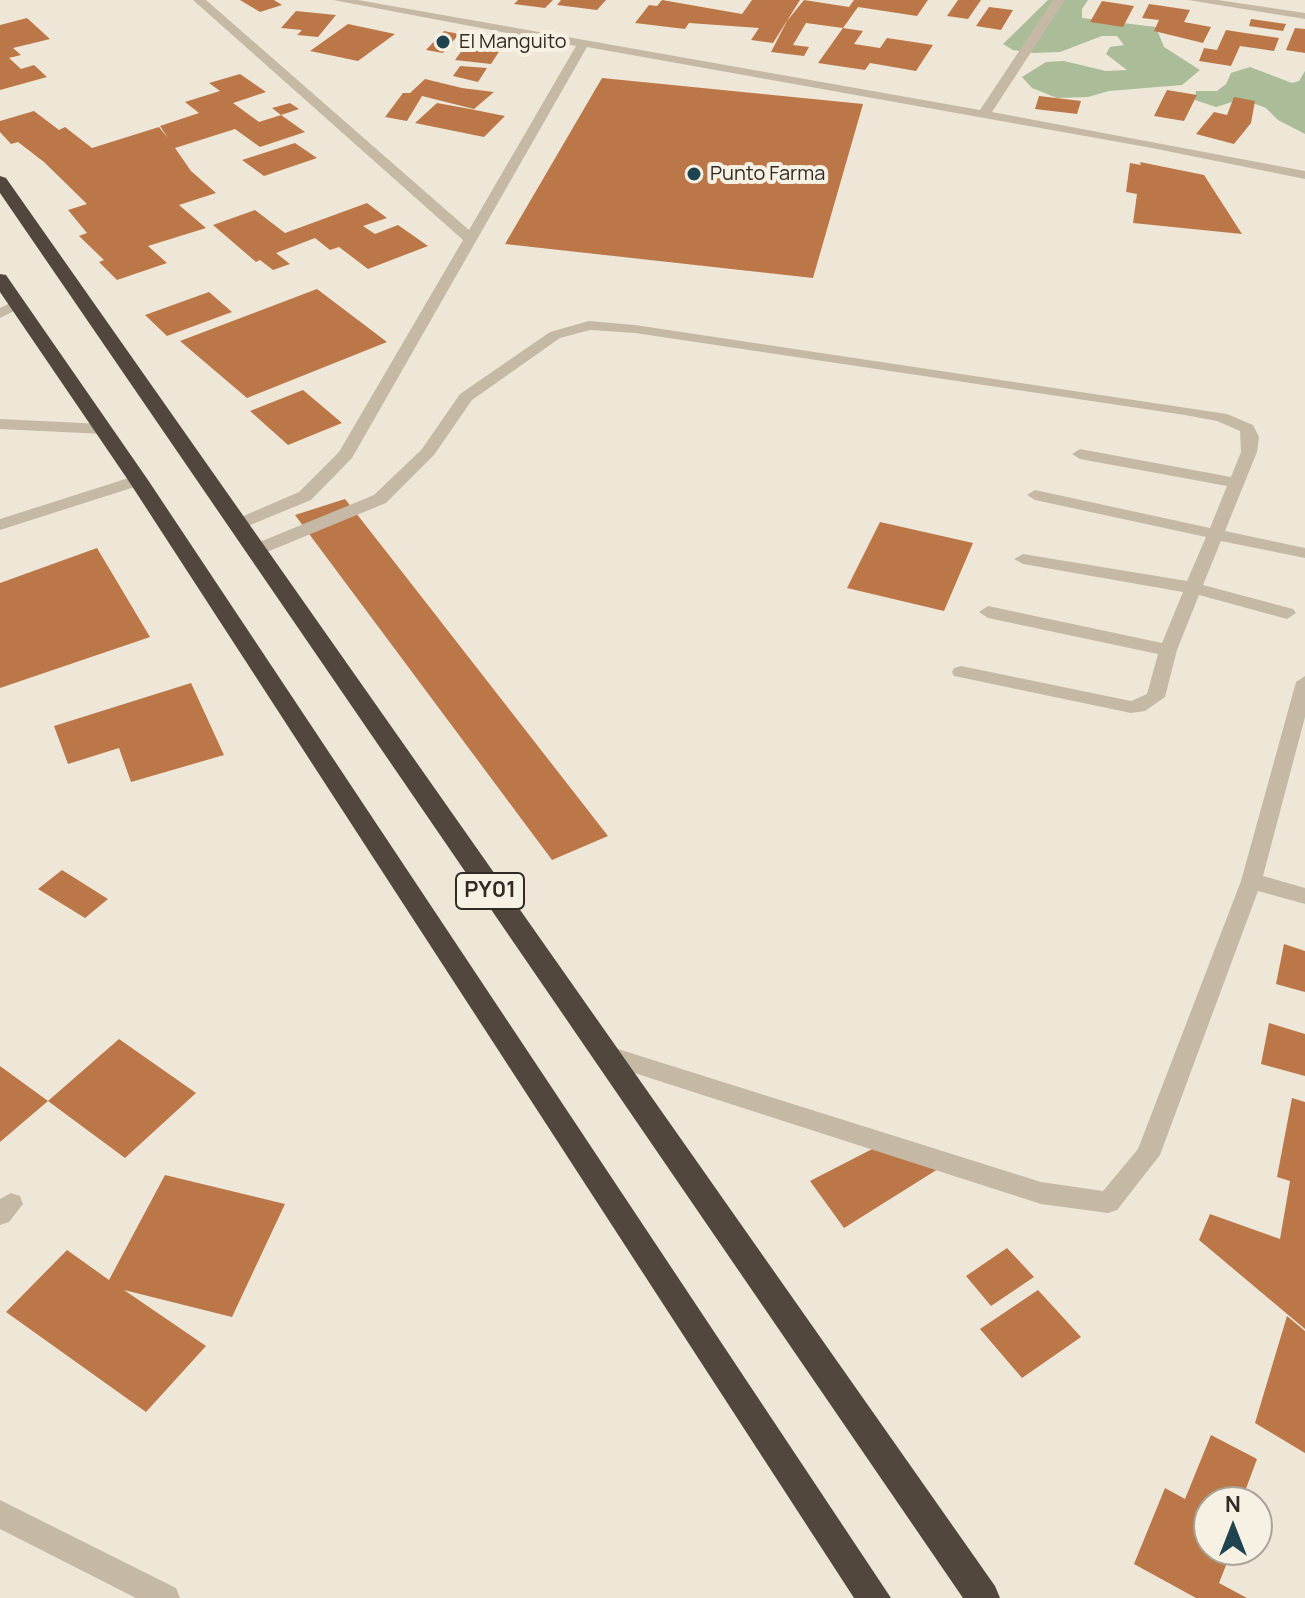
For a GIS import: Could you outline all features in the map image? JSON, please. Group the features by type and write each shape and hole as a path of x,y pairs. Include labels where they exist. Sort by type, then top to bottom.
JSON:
{"highway":[{"name":"PY01","path":"0,181 602,1053 983,1598"},
{"name":"PY01","path":"0,279 8,309 103,429 138,480 874,1598"}],"street":[{"path":"199,0 469,238"},
{"path":"339,0 984,114 1305,175"},
{"path":"984,114 1059,0"},
{"path":"1194,0 1305,16"},
{"path":"238,525 305,496 346,455 583,44"},
{"path":"256,550 380,499 428,452 466,397 555,335 589,325 635,329 1221,417 1247,428 1251,437 1236,483 1168,650 1156,697 1145,705 1131,707 961,672"},
{"path":"0,424 103,429"},
{"path":"1080,454 1236,483"},
{"path":"0,525 138,480"},
{"path":"1035,495 1302,553"},
{"path":"1023,559 1193,588 1287,613"},
{"path":"988,612 1168,650"},
{"path":"602,1053 1041,1193 1108,1202 1148,1155 1251,881 1305,682"},
{"path":"1251,881 1305,896"},
{"path":"0,1514 166,1598"}],"green space":[{"path":"1048,0 1088,0 1082,9 1082,18 1156,27 1164,47 1200,70 1182,85 1109,91 1088,97 1057,98 1032,88 1022,77 1046,62 1064,61 1106,71 1127,70 1106,54 1110,47 1124,45 1117,36 1102,36 1060,52 1034,53 1013,50 1003,44"},
{"path":"1250,67 1292,83 1299,81 1305,71 1305,134 1278,120 1266,108 1242,99 1216,107 1195,100 1196,91 1217,91 1226,84 1231,73"}],"building":[{"path":"240,0 274,0 282,5 260,12"},
{"path":"518,0 553,0 545,8 514,4"},
{"path":"561,0 606,0 597,10 557,5"},
{"path":"662,0 742,14 752,0 800,0 773,43 751,40 759,28 689,23 685,29 635,23 649,5 657,6"},
{"path":"804,0 849,7 854,0 928,0 917,16 858,7 843,28 806,23 793,45 809,47 804,56 771,52 787,21"},
{"path":"958,0 981,0 968,19 947,16"},
{"path":"1102,1 1134,6 1123,27 1090,22"},
{"path":"1149,4 1190,10 1184,22 1211,27 1203,43 1154,31 1159,20 1142,18"},
{"path":"989,7 1013,10 1001,30 976,26"},
{"path":"296,11 336,15 318,37 297,35 302,30 281,28"},
{"path":"27,18 50,39 13,48 21,55 9,58 21,69 34,65 47,77 0,90 0,25"},
{"path":"1251,19 1286,24 1283,31 1249,26"},
{"path":"348,24 395,34 358,61 310,51"},
{"path":"843,28 863,31 854,44 880,48 887,38 933,45 916,71 870,63 865,70 818,63"},
{"path":"1295,28 1305,29 1305,53 1286,50"},
{"path":"1226,30 1279,38 1274,51 1240,46 1231,66 1199,61 1204,48 1217,50"},
{"name":"El Manguito","path":"444,31 459,34 443,53 426,50"},
{"path":"471,38 506,41 491,64 455,60"},
{"path":"460,66 487,68 478,82 453,76"},
{"path":"240,74 266,92 233,103 259,122 281,115 305,132 260,147 235,129 175,148 191,171 216,193 179,205 206,228 148,246 167,263 117,280 99,262 104,260 79,236 87,233 68,210 87,204 44,162 18,142 11,144 0,132 0,121 34,111 59,130 65,127 92,148 159,127 168,138 160,126 199,113 185,102 220,91 209,83"},
{"name":"Punto Farma","path":"602,78 863,104 813,278 505,244"},
{"path":"425,79 494,92 474,109 422,96 407,121 385,117 403,93 410,93"},
{"path":"1167,90 1197,95 1184,121 1154,116"},
{"path":"1039,96 1081,101 1077,114 1035,109"},
{"path":"1234,97 1255,101 1251,123 1234,144 1196,134 1214,112 1227,115"},
{"path":"290,103 299,109 281,115 272,108"},
{"path":"437,103 505,116 484,137 415,123"},
{"path":"295,143 317,158 264,176 242,160"},
{"path":"1140,162 1204,175 1242,234 1133,223 1137,194 1126,192 1130,163 1141,165"},
{"path":"367,203 387,218 363,226 375,234 398,225 428,246 368,269 339,247 330,250 315,238 276,253 290,264 273,270 260,260 256,262 213,225 255,210 285,233"},
{"path":"317,289 387,342 247,398 180,341"},
{"path":"209,292 232,312 167,336 145,315"},
{"path":"303,390 342,423 288,445 250,411"},
{"path":"345,499 608,836 552,860 295,515"},
{"path":"880,522 973,543 944,611 847,588"},
{"path":"97,548 150,637 0,688 0,583"},
{"path":"191,683 224,755 131,782 119,748 68,764 54,726"},
{"path":"62,870 108,899 85,918 38,889"},
{"path":"1284,944 1305,951 1305,992 1276,984"},
{"path":"1269,1023 1305,1034 1305,1076 1261,1064"},
{"path":"119,1039 196,1093 125,1158 48,1101"},
{"path":"0,1066 48,1101 0,1142"},
{"path":"1292,1098 1305,1102 1305,1329 1199,1240 1210,1214 1280,1239 1290,1181 1277,1177"},
{"path":"880,1145 946,1164 844,1228 810,1181"},
{"path":"165,1175 285,1204 232,1317 124,1290 206,1346 146,1412 6,1312 67,1250 109,1280"},
{"path":"1007,1248 1034,1277 991,1306 966,1276"},
{"path":"1038,1290 1081,1337 1022,1378 980,1329"},
{"path":"1287,1316 1305,1331 1305,1453 1255,1423"},
{"path":"1211,1435 1257,1459 1247,1486 1193,1486 1193,1566 1226,1566 1219,1583 1247,1598 1196,1598 1134,1564 1165,1488 1185,1499"}],"place":[{"name":"El Manguito","path":"443,42"},
{"name":"Punto Farma","path":"694,174"}]}
